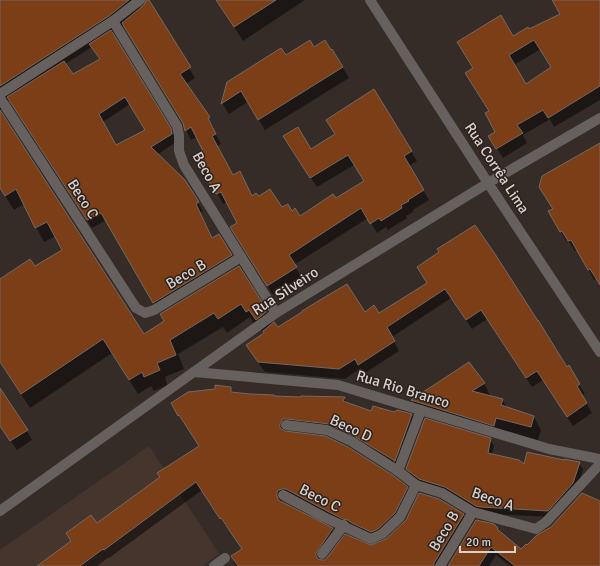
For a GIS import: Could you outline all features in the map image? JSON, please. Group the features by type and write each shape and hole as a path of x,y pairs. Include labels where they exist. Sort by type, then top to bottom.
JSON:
{"street":[{"path":"0,94 113,21 140,0"},
{"name":"Rua Corrêa Lima","path":"370,0 488,183 600,352"},
{"name":"Beco A","path":"113,21 177,126 179,135 179,151 184,165 276,313"},
{"name":"Beco C","path":"0,98 136,308 145,312"},
{"name":"Rua Silveiro","path":"0,511 276,313 488,183 600,118"},
{"name":"Beco B","path":"145,312 154,310 241,258"},
{"name":"Rua Rio Branco","path":"194,372 338,385 549,449 600,459"},
{"path":"398,471 421,410"},
{"name":"Beco D","path":"286,425 327,430 351,441 398,471"},
{"name":"Beco A","path":"398,471 416,485 442,493 473,512 536,529 546,522 600,464"},
{"name":"Beco C","path":"283,495 324,517 371,539 382,534 400,517 416,485"},
{"name":"Beco B","path":"440,566 473,512"},
{"name":"Beco C","path":"322,554 344,526"},
{"path":"214,566 225,558"}],"shaded area":[{"path":"149,446 219,554 202,566 0,566 0,550"}],"building":[{"path":"0,0 129,0 109,16 0,86"},
{"path":"146,0 149,0 191,67 180,74 210,117 208,118 216,134 212,136 233,175 240,171 252,196 256,193 259,196 270,189 282,207 288,204 292,211 295,208 300,216 333,194 336,198 364,181 348,155 310,178 283,136 298,127 311,149 335,134 326,120 374,89 412,151 404,156 424,190 401,205 402,208 381,221 379,218 370,224 361,208 289,255 297,267 267,286 230,227 237,223 221,192 216,194 196,158 204,153 191,127 185,131 183,123 122,23 144,5"},
{"path":"216,0 276,0 234,27"},
{"path":"552,0 600,0 600,86 548,118 543,110 517,125 523,133 496,149 488,136 495,132 485,113 489,111 465,73 473,68 457,42 501,15 513,36 528,27 529,29 560,14","holes":["534,40 551,67 526,84 509,55"]},
{"path":"111,30 171,128 172,134 151,147 185,180 199,202 196,204 212,238 219,234 232,255 153,303 101,213 87,220 7,97 64,61 73,74 100,59 89,44","holes":["125,97 145,130 116,145 99,114"]},
{"path":"310,40 314,47 325,40 343,67 258,120 241,91 221,104 227,82 281,48 286,55"},
{"path":"0,110 144,334 164,321 160,314 239,266 262,302 260,303 266,312 256,320 249,310 246,312 241,304 218,319 214,313 170,340 176,355 157,363 160,370 144,377 142,372 129,380 103,339 21,394 0,362 0,279 30,259 35,266 62,250 47,222 35,228 16,189 5,196 0,188"},
{"path":"600,143 600,285 590,269 588,270 571,240 568,241 562,231 560,232 548,211 553,209 539,187 542,176"},
{"path":"475,225 538,320 567,367 569,365 580,384 577,386 587,403 567,417 537,371 526,378 481,310 466,320 445,289 387,327 395,341 358,365 355,359 339,369 258,362 246,345 264,333 263,331 274,322 278,327 347,284 365,312 374,305 379,313 427,283 417,267 439,252 437,249"},
{"path":"469,362 485,383 472,391 503,399 501,405 534,416 531,427 496,418 494,426 411,400"},
{"path":"215,385 231,387 231,392 250,394 301,397 345,397 343,401 371,411 373,406 394,412 397,410 412,414 395,461 354,436 329,424 283,419 280,424 280,428 285,431 325,436 348,447 394,476 408,487 395,513 378,529 371,532 286,489 279,490 277,492 277,496 280,501 333,528 316,553 318,559 322,560 327,558 345,534 371,545 386,539 406,520 419,493 439,499 464,514 434,563 434,566 238,566 231,556 242,549 196,482 80,566 37,566 71,541 66,533 91,515 97,523 160,477 157,473 199,446 179,415 178,416 171,403 188,392 215,389"},
{"path":"0,388 28,430 10,441 0,426"},
{"path":"425,418 491,438 488,453 519,460 524,464 527,452 580,462 573,483 548,511 476,506 445,487 419,479 406,469"},
{"path":"582,493 600,501 600,566 515,566 491,547 479,566 448,566 476,520 494,524 498,528 497,529 521,549 537,535 551,527"}]}
